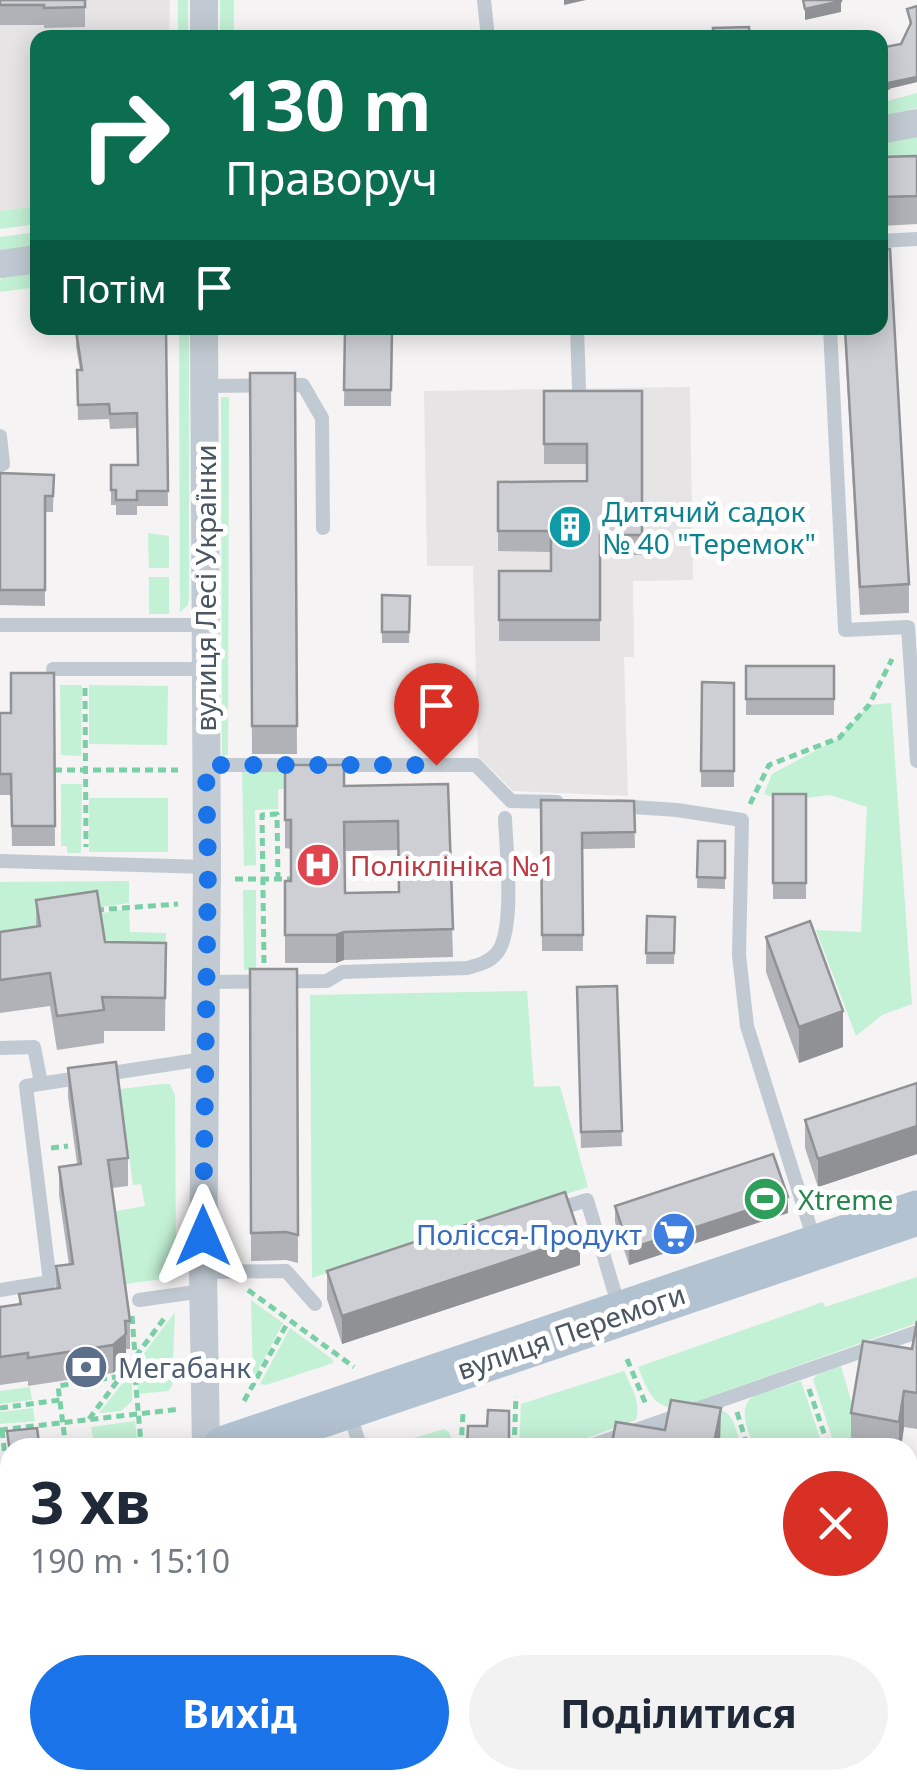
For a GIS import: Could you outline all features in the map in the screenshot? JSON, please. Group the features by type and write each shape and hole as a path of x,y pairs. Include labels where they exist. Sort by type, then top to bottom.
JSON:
{"main road":[{"name":"вулиця Перемоги","path":"255,1438 917,1213"},
{"name":"вулиця Перемоги","path":"357,1435 622,1333 917,1231"}],"street":[{"path":"204,0 204,30"},
{"path":"888,128 917,123"},
{"path":"0,264 30,260"},
{"name":"вулиця Лесі Українки","path":"204,335 208,868 203,1282 206,1438"}],"lane":[{"path":"484,0 487,30"},
{"path":"888,241 917,239"},
{"path":"577,335 579,388"},
{"path":"830,335 844,630 908,627 917,762"},
{"path":"205,386 303,385 322,418 323,528"},
{"path":"0,436 4,464 0,464"},
{"path":"0,625 205,625"},
{"path":"54,670 206,669"},
{"path":"206,765 476,765 511,801 571,802"},
{"path":"606,805 742,820 739,955 747,1026 816,1248"},
{"path":"206,982 327,981 342,972 467,968 484,963 497,954 505,940 508,922 505,818"},
{"path":"0,861 208,868"},
{"path":"0,1048 34,1047 41,1083"},
{"path":"0,1290 50,1282 26,1086 204,1058"},
{"path":"530,1218 587,1200 621,1314"},
{"path":"135,1302 203,1282 286,1271 315,1304"},
{"path":"612,1438 917,1332"}],"path":[{"path":"742,820 769,766 839,738 869,704 908,627"},
{"path":"85,669 86,866"},
{"path":"54,770 178,770"},
{"path":"264,982 262,815 278,814 278,879"},
{"path":"234,880 291,878"},
{"path":"94,910 178,904"},
{"path":"237,1282 354,1367"},
{"path":"135,1302 140,1438"},
{"path":"87,1421 168,1314"},
{"path":"244,1402 288,1322"},
{"path":"627,1359 654,1423"},
{"path":"65,1438 58,1386 123,1376"},
{"path":"514,1438 516,1396"},
{"path":"812,1398 826,1438"},
{"path":"0,1408 60,1400"},
{"path":"1,1430 180,1409"},
{"path":"462,1438 463,1413"},
{"path":"740,1423 745,1438"}],"shaded area":[{"path":"0,0 170,0 169,30 30,30 30,207 0,211"},
{"path":"690,387 693,580 633,581 634,657 624,657 628,796 513,791 478,756 473,566 427,566 424,391"}],"green space":[{"path":"178,0 188,0 188,30 178,30"},
{"path":"220,0 234,0 234,30 220,30"},
{"path":"917,93 917,108 888,115 888,101"},
{"path":"917,136 917,157 888,162 888,142"},
{"path":"30,207 30,225 0,229 0,211"},
{"path":"30,233 30,246 0,251 0,237"},
{"path":"30,273 30,288 0,292 3,277"},
{"path":"179,335 189,335 189,598 180,612"},
{"path":"221,397 229,397 228,755 222,756"},
{"path":"148,533 169,536 169,568 149,568"},
{"path":"149,577 169,577 169,614 149,614"},
{"path":"60,685 82,685 81,756 61,755"},
{"path":"89,685 168,686 167,745 89,744"},
{"path":"891,703 912,1004 882,1015 856,1036 816,930 861,932 867,807 830,795 781,801 764,794 772,774 839,738 869,705"},
{"path":"327,770 327,788 278,789 278,809 255,810 256,865 244,866 242,771"},
{"path":"61,784 82,784 81,853 67,853 67,846 61,846"},
{"path":"89,798 168,798 168,852 89,852"},
{"path":"129,881 129,903 81,910 27,929 0,932 0,882"},
{"path":"243,890 256,890 256,970 244,970"},
{"path":"129,909 130,932 166,933 165,973 49,925 81,916"},
{"path":"527,991 534,1087 560,1086 588,1187 312,1278 310,995"},
{"path":"170,1084 175,1095 176,1277 126,1284 116,1211 145,1206 141,1184 133,1185 120,1089"},
{"path":"917,1277 917,1323 679,1408 657,1401 638,1367 823,1302 825,1307"},
{"path":"251,1300 283,1323 253,1380"},
{"path":"175,1312 172,1386 168,1391 138,1394 137,1363"},
{"path":"290,1328 333,1363 260,1384"},
{"path":"841,1366 856,1418 853,1438 832,1438 813,1379"},
{"path":"132,1371 132,1401 121,1411 99,1413"},
{"path":"624,1371 637,1401 637,1414 636,1420 587,1438 519,1438 521,1404"},
{"path":"801,1381 820,1438 751,1438 745,1420 748,1401"},
{"path":"30,1387 32,1400 0,1404 0,1391"},
{"path":"33,1408 35,1421 0,1424 0,1412"},
{"path":"716,1409 731,1418 739,1438 664,1438 661,1428"},
{"path":"135,1421 137,1438 93,1438 91,1427"},
{"path":"444,1429 451,1438 414,1438"}],"building":[{"path":"0,0 85,0 85,7 0,5"},
{"path":"803,0 841,0 841,1 805,9"},
{"path":"917,6 917,77 888,83 888,46 901,44 911,23 907,9"},
{"path":"749,27 749,30 713,30"},
{"path":"917,156 917,196 888,197 888,157"},
{"path":"890,249 909,584 860,587 845,335 888,335"},
{"path":"77,335 166,335 168,491 137,491 137,500 116,500 116,490 111,490 111,465 138,465 137,413 110,414 109,404 78,405 77,370 82,370"},
{"path":"345,335 392,335 391,390 344,390"},
{"path":"250,373 295,373 297,726 252,726"},
{"name":"Дитячий садок № 40 \"Теремок\"","path":"544,391 642,391 642,535 600,535 600,620 499,620 499,571 551,571 551,531 498,531 498,482 587,481 587,444 544,444"},
{"path":"0,473 54,475 53,496 45,496 45,590 0,590"},
{"path":"382,595 410,596 409,632 382,632"},
{"path":"746,666 834,666 834,699 746,699"},
{"path":"11,673 54,673 55,826 12,826 11,774 0,774 0,713 11,713"},
{"path":"702,682 734,683 734,771 701,771"},
{"name":"Поліклініка №1","path":"285,765 344,765 344,786 448,784 453,929 285,935 285,881 291,881 291,820 285,820","holes":["398,821 399,892 345,893 344,822"]},
{"path":"773,794 806,794 806,883 773,883"},
{"path":"541,800 634,801 635,832 582,833 583,935 542,935"},
{"path":"698,841 725,841 725,878 697,877"},
{"path":"97,891 105,942 166,943 165,998 102,997 104,1010 57,1016 50,973 0,980 0,932 40,926 36,900"},
{"path":"647,916 675,917 674,953 646,953"},
{"path":"810,921 843,1011 799,1027 766,937"},
{"path":"250,969 297,969 298,1235 251,1233"},
{"path":"617,986 622,1131 581,1132 577,987"},
{"path":"116,1062 128,1158 108,1160 130,1321 125,1321 126,1334 113,1345 28,1358 28,1353 0,1357 0,1307 21,1304 19,1294 60,1288 56,1266 73,1264 59,1167 81,1164 68,1068"},
{"path":"917,1083 917,1126 818,1159 805,1120"},
{"path":"773,1154 788,1197 629,1249 615,1206"},
{"path":"565,1192 580,1237 342,1316 327,1271"},
{"path":"917,1321 917,1393 904,1391 899,1422 851,1413 863,1341 912,1349"},
{"path":"671,1400 721,1408 715,1438 613,1438 616,1422 665,1430"},
{"path":"488,1410 509,1411 509,1438 467,1438 468,1426 487,1426"},
{"path":"37,1428 38,1438 8,1438 7,1431"}],"place":[{"name":"Дитячий садок № 40 \"Теремок\"","path":"570,527"},
{"name":"Поліклініка №1","path":"318,865"},
{"name":"Xtreme","path":"765,1199"},
{"name":"Полісся-Продукт","path":"674,1234"},
{"name":"Мегабанк","path":"86,1367"}],"route":[{"path":"203,1236 206,765 436,765"}]}
